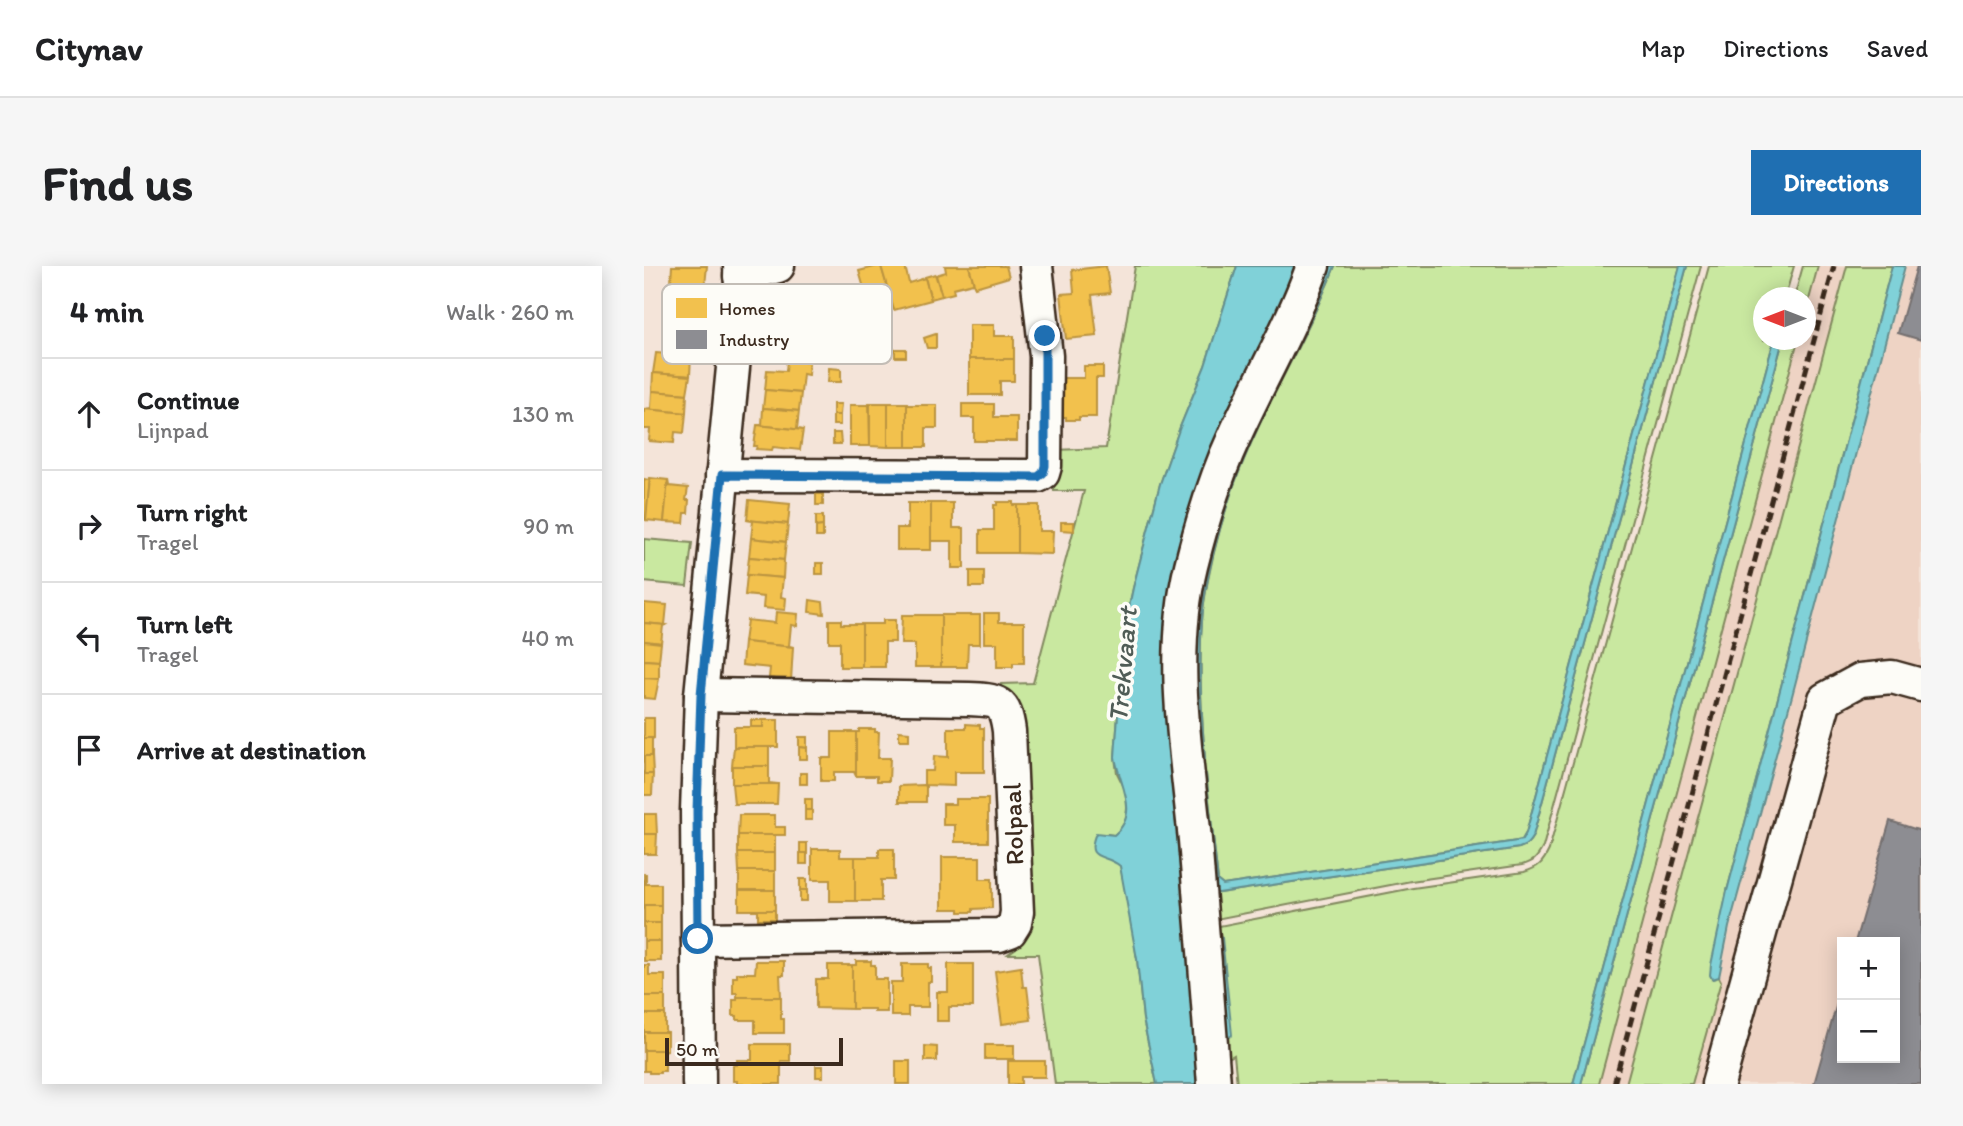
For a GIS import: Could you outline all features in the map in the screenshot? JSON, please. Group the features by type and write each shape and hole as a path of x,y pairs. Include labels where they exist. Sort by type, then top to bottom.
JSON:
{"street":[{"path":"740,271 778,266"},
{"path":"722,475 1038,477 1045,466 1046,356 1036,266"},
{"path":"1214,1084 1195,839 1182,716 1181,642 1186,592 1208,505 1222,467 1291,320 1313,266"},
{"path":"699,1084 697,811 701,695 733,364"},
{"path":"1718,1084 1825,699 1860,680 1892,677 1921,685"},
{"name":"Rolpaal","path":"698,939 999,935 1010,931 1017,912 1009,732 1007,715 1001,704 992,700 969,699 701,695"}],"shaded area":[{"path":"1818,266 1847,266 1626,1084 1599,1084 1795,350 1816,350 1816,287 1812,287"},
{"path":"1880,266 1921,266 1921,1084 1653,1084"}],"green space":[{"path":"1135,266 1237,266 1205,366 1160,484 1124,630 1115,757 1117,773 1126,791 1127,808 1121,829 1114,835 1107,834 1113,860 1120,865 1128,901 1143,1019 1157,1084 1055,1084 1038,954 1008,954 1025,935 1000,691 1001,684 1033,683 1084,491 1054,491 1055,450 1106,448"},
{"path":"1319,266 1328,266 1233,475 1205,562 1195,628 1196,733 1197,757 1200,762 1205,759 1201,684 1203,609 1220,531 1245,457 1335,266 1680,266 1522,840 1223,885 1218,881 1206,774 1202,771 1199,775 1212,894 1519,848 1530,841 1687,266 1701,266 1543,847 1537,857 1522,865 1411,881 1211,920 1206,914 1187,715 1186,642 1191,592 1213,506 1230,460 1296,322"},
{"path":"1709,266 1794,266 1788,287 1753,287 1753,350 1771,350 1573,1084 1237,1084 1234,1055 1227,1059 1230,1084 1221,1084 1209,928 1413,888 1524,872 1536,867 1549,850"},
{"path":"1803,266 1818,266 1812,287 1797,287"},
{"path":"1847,266 1892,266 1727,891 1712,979 1719,977 1721,981 1692,1084 1626,1084"},
{"path":"1780,350 1795,350 1599,1084 1581,1084"},
{"path":"644,539 692,543 687,586 644,582"}],"water":[{"name":"Trekvaart","path":"1237,266 1296,266 1247,379 1210,451 1190,513 1177,578 1165,709 1200,1084 1157,1084 1143,1019 1137,959 1120,866 1094,853 1093,842 1096,833 1114,835 1126,817 1126,798 1115,757 1124,630 1160,484 1205,366"},
{"path":"1328,266 1335,266 1245,457 1215,547 1201,628 1205,759 1201,762 1195,716 1195,647 1200,589 1229,481"},
{"path":"1680,266 1687,266 1530,841 1519,848 1212,894 1202,771 1206,774 1218,881 1223,885 1522,840"},
{"path":"1892,266 1905,266 1729,927 1719,977 1712,979 1711,965 1727,891"},
{"path":"1771,350 1780,350 1581,1084 1573,1084"},
{"path":"1218,936 1222,938 1232,1035 1229,1037 1224,1031"}],"building: Homes":[{"path":"672,266 707,266 705,284 671,282"},
{"path":"881,266 886,284 863,284 859,271"},
{"path":"881,266 905,266 909,283 925,278 931,300 894,310 892,284 886,284"},
{"path":"945,266 969,266 975,287 973,283 953,288 954,293 942,296 936,275 946,272"},
{"path":"969,266 1006,266 1009,277 975,287"},
{"path":"1106,266 1110,293 1092,295 1097,336 1066,339 1061,294 1074,293 1072,270"},
{"path":"935,274 942,296 931,299 925,277"},
{"path":"969,325 994,325 994,336 1014,336 1014,359 969,359"},
{"path":"936,334 936,348 927,348 924,338"},
{"path":"895,349 906,349 906,357 895,357"},
{"path":"656,353 662,354 662,364 691,364 690,376 653,373"},
{"path":"969,359 1014,359 1014,381 1000,381 1000,395 969,395"},
{"path":"787,364 809,364 808,375 803,374 801,393 765,390 767,370 786,371"},
{"path":"1084,366 1103,366 1103,378 1096,378 1096,417 1066,420 1066,417 1062,417 1062,378 1084,378"},
{"path":"829,368 841,369 841,382 828,382"},
{"path":"653,373 690,376 687,394 652,391"},
{"path":"765,390 801,393 799,411 763,408"},
{"path":"652,391 687,394 686,413 644,409 651,408"},
{"path":"869,403 870,446 850,446 850,405"},
{"path":"870,403 888,403 888,447 870,446"},
{"path":"888,403 907,403 907,447 888,447"},
{"path":"833,404 841,404 840,415 833,415"},
{"path":"962,404 994,404 994,417 1017,417 1017,441 974,441 974,418 962,418"},
{"path":"907,405 937,405 937,428 926,428 926,447 907,447"},
{"path":"763,408 799,411 797,429 803,430 757,425 762,425"},
{"path":"644,409 686,413 684,433 675,432 674,443 649,441 650,429 644,429"},
{"path":"833,415 840,415 840,425 833,425"},
{"path":"757,425 803,430 800,450 773,447 772,450 756,449 757,446 754,446"},
{"path":"833,433 840,433 841,444 833,444"},
{"path":"650,478 646,520 644,479"},
{"path":"650,478 668,480 664,522 646,520"},
{"path":"668,480 669,486 688,488 688,513 685,513 684,523 664,522"},
{"path":"816,494 823,494 823,505 816,505"},
{"path":"749,500 790,504 788,524 747,520"},
{"path":"997,502 1013,502 1013,505 1017,505 1017,553 980,553 980,530 994,530 994,505 997,505"},
{"path":"908,503 931,503 931,550 897,550 897,528 908,528"},
{"path":"931,503 953,503 953,528 964,528 964,568 952,568 952,541 931,541"},
{"path":"1017,505 1039,505 1039,531 1053,531 1052,554 1017,553"},
{"path":"816,516 823,516 823,526 816,527"},
{"path":"747,520 788,524 786,542 751,538 753,521"},
{"path":"1061,522 1074,522 1074,531 1061,530"},
{"path":"823,526 823,537 816,537 816,527"},
{"path":"751,538 786,542 784,560 749,557"},
{"path":"749,557 784,560 783,578 747,575"},
{"path":"816,563 823,563 823,574 816,574"},
{"path":"970,571 984,571 984,587 970,587"},
{"path":"747,575 783,578 781,597 786,598 785,610 763,608 764,597 745,595"},
{"path":"810,600 823,602 824,614 809,612"},
{"path":"644,603 667,605 665,625 644,623"},
{"path":"776,612 798,614 797,626 791,625 789,646 793,647 744,642 747,620 775,623"},
{"path":"984,613 999,613 999,622 1024,622 1024,663 1013,663 1013,667 997,667 997,643 984,643"},
{"path":"902,615 941,615 941,667 915,667 915,644 901,644"},
{"path":"941,615 980,615 980,644 968,644 967,667 941,667"},
{"path":"829,620 841,620 841,624 862,624 862,667 840,667 840,642 829,642"},
{"path":"883,620 895,620 895,642 885,642 885,667 862,667 862,624 883,624"},
{"path":"644,623 665,625 661,643 644,641"},
{"path":"644,641 661,643 659,661 644,660"},
{"path":"744,642 793,647 791,681 769,678 770,668 742,665"},
{"path":"644,660 659,661 659,679 644,678"},
{"path":"644,678 659,679 655,699 644,698"},
{"path":"644,718 654,718 654,738 644,738"},
{"path":"751,720 763,720 763,727 751,727"},
{"path":"763,720 778,720 778,747 734,747 734,727 763,727"},
{"path":"966,724 984,728 984,772 954,772 954,786 924,785 924,771 933,771 934,756 948,757 948,728 966,728"},
{"path":"859,729 875,729 875,732 879,732 878,758 890,758 889,781 877,781 877,776 856,776 856,732 859,732"},
{"path":"899,731 909,732 909,740 899,740"},
{"path":"832,732 856,732 856,776 854,772 834,772 834,781 821,781 821,758 832,758"},
{"path":"799,737 807,737 807,748 799,747"},
{"path":"644,738 654,738 652,756 644,756"},
{"path":"734,747 769,747 769,766 732,766"},
{"path":"799,747 807,748 807,759 799,759"},
{"path":"644,756 652,756 653,774 644,774"},
{"path":"732,766 769,766 769,783 778,784 732,784"},
{"path":"800,773 807,773 807,784 800,784"},
{"path":"644,774 653,774 652,795 644,795"},
{"path":"732,784 778,784 777,804 734,804"},
{"path":"924,785 926,802 899,802 899,786"},
{"path":"805,799 812,799 812,810 805,810"},
{"path":"955,799 988,799 988,842 955,842 955,825 943,825 943,804 955,804"},
{"path":"805,810 812,810 812,820 805,820"},
{"path":"644,814 656,814 657,834 644,834"},
{"path":"739,815 775,815 775,827 785,827 785,835 738,835"},
{"path":"644,834 657,834 656,854 644,854"},
{"path":"738,835 775,835 775,853 738,853"},
{"path":"800,843 807,843 807,853 800,853"},
{"path":"812,849 840,849 840,857 855,857 855,901 830,901 830,880 812,880"},
{"path":"879,849 894,849 894,880 881,880 881,901 855,901 855,857 879,857"},
{"path":"738,853 775,853 775,871 739,871"},
{"path":"800,853 807,853 807,864 800,864"},
{"path":"942,857 980,857 980,879 992,879 992,908 973,909 973,912 942,909"},
{"path":"739,871 775,871 775,890 739,890"},
{"path":"644,874 646,884 661,884 661,905 644,905"},
{"path":"800,879 807,879 807,890 800,890"},
{"path":"739,890 775,890 775,910 739,910"},
{"path":"800,890 807,890 807,901 800,901"},
{"path":"644,905 661,905 661,923 644,923"},
{"path":"758,910 775,910 775,919 758,919"},
{"path":"644,923 661,923 661,941 644,941"},
{"path":"644,941 661,941 661,961 644,961"},
{"path":"756,961 784,961 784,975 780,975 781,997 737,997 737,993 733,993 733,977 737,977 737,973 755,973"},
{"path":"856,961 871,961 871,965 875,965 875,979 887,979 887,1012 852,1009 852,965 856,965"},
{"path":"902,964 928,964 928,968 931,968 928,1007 908,1007 908,1016 891,1016 891,982 902,982"},
{"path":"948,964 973,964 973,1007 949,1007 949,1021 937,1021 937,992 948,992"},
{"path":"644,965 649,965 649,975 665,975 665,996 644,996"},
{"path":"828,965 852,965 852,1009 816,1008 816,979 828,979"},
{"path":"1021,967 1023,987 1027,987 1031,1020 1002,1024 995,971"},
{"path":"644,996 665,996 665,1014 644,1014"},
{"path":"737,997 781,997 784,1033 755,1033 755,1020 737,1020 737,1016 733,1016 733,1000 737,1000"},
{"path":"644,1014 665,1014 667,1032 644,1032"},
{"path":"644,1032 667,1032 667,1050 644,1050"},
{"path":"752,1044 790,1044 790,1061 781,1061 781,1084 737,1084 737,1081 733,1081 733,1065 737,1065 737,1060 752,1060"},
{"path":"985,1045 1014,1045 1014,1059 985,1059"},
{"path":"925,1046 937,1047 937,1061 925,1061"},
{"path":"644,1050 667,1050 665,1071 644,1071"},
{"path":"896,1061 910,1061 910,1084 896,1084"},
{"path":"1008,1061 1045,1061 1045,1077 1021,1077 1021,1084 1008,1084"},
{"path":"816,1066 823,1066 823,1077 816,1077"}],"building: Industry":[{"path":"1917,266 1921,266 1921,340 1898,333"},
{"path":"1890,821 1921,831 1921,1084 1814,1084 1837,1004 1837,1063 1900,1063 1900,937 1856,937"}],"railway":[{"path":"1614,1084 1834,266"}],"route":[{"path":"698,939 697,811 701,695 722,475 1038,477 1045,466 1045,336"}]}
